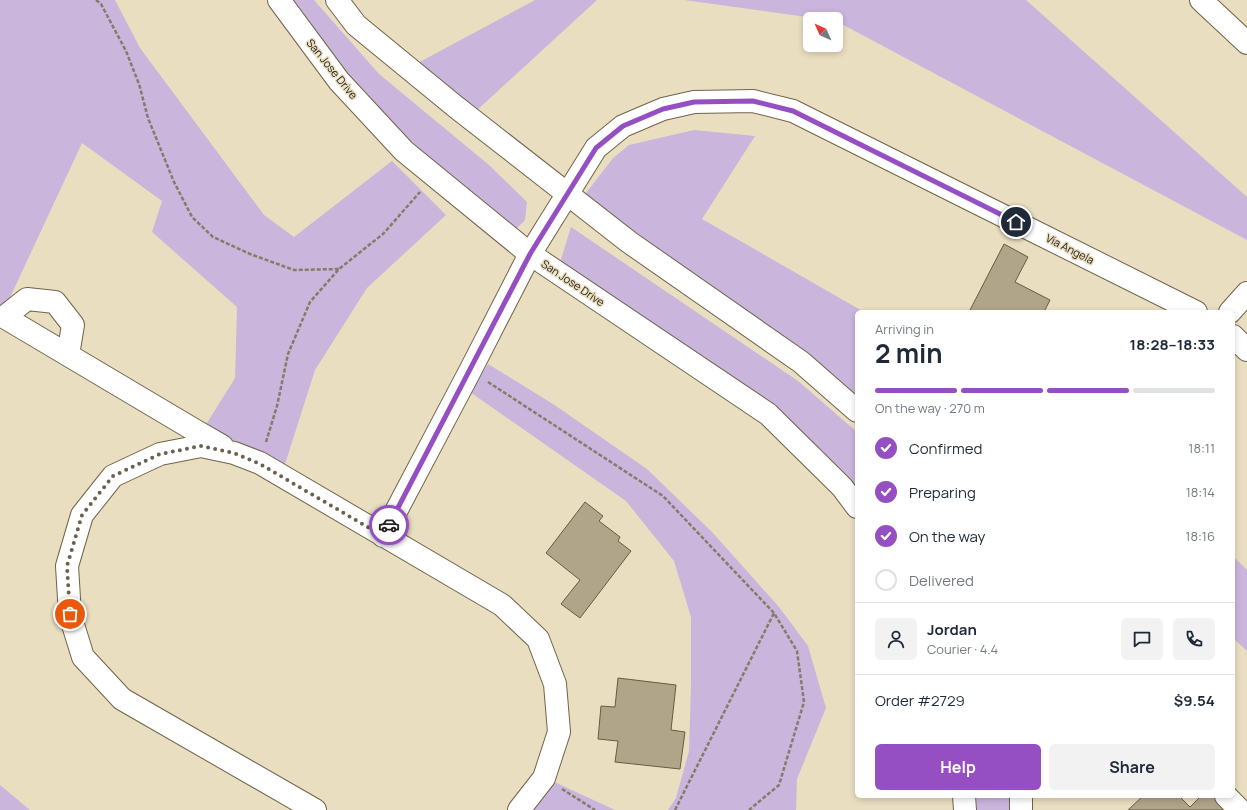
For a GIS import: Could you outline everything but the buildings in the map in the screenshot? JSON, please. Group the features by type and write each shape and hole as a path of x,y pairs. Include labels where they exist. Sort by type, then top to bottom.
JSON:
{"street":[{"name":"San Jose Drive","path":"279,0 339,81 404,152 530,254 768,414 842,487 855,504"},
{"path":"337,0 356,25 456,107 629,242 801,362 855,409"},
{"path":"1201,0 1247,43"},
{"name":"Via Angela","path":"383,536 530,254 596,148 623,126 663,109 694,102 753,101 793,111 1192,310"},
{"path":"1232,310 1247,292"},
{"path":"1235,338 1247,350"},
{"path":"68,355 234,453 260,464 502,605 538,639 556,684 559,732 544,778 519,810"},
{"path":"234,453 201,446 160,454 113,476 82,515 67,566 70,614 83,656 122,699 315,810"},
{"path":"964,798 965,810"},
{"path":"1021,798 1022,810"},
{"path":"1228,798 1240,810"}],"path":[{"path":"96,0 101,4 126,51 139,84 148,118 174,182 192,217 213,237 250,254 294,270 339,269"},
{"path":"260,464 277,406 288,354 310,302 339,269 383,234 434,176"},
{"path":"470,371 663,496 774,613 797,651 804,702 779,785 749,810"},
{"path":"675,810 774,613"},
{"path":"544,778 595,810"}],"shaded area":[{"path":"0,0 115,0 140,48 264,215 294,237 392,161 446,215 367,288 315,370 280,480 202,431 235,378 237,307 152,232 162,201 82,143 0,319"},
{"path":"292,0 314,0 379,74 489,165 527,202 525,220 510,235 359,91"},
{"path":"535,0 597,0 475,112 414,65"},
{"path":"684,0 1026,0 1247,197 1247,240 843,25 843,12 803,12 803,17"},
{"path":"694,130 755,136 702,219 861,310 855,310 855,397 583,197 613,158 629,145"},
{"path":"571,227 798,381 855,430 855,489 558,269"},
{"path":"488,364 553,404 647,469 712,532 779,607 808,646 826,708 797,779 796,810 668,810 676,798 689,751 691,685 691,617 674,561 626,501 470,392"},
{"path":"1235,558 1247,570 1247,651 1235,640"},
{"path":"548,779 615,810 530,810"},
{"path":"0,785 30,810 0,810"},
{"path":"976,798 1009,798 1010,810 977,810"}],"way so far":[{"path":"70,614 67,566 82,515 113,476 160,454 201,446 234,453 260,464 383,536 389,525"}],"route":[{"path":"389,525 530,254 596,148 623,126 663,109 694,102 753,101 793,111 1016,222"}]}
